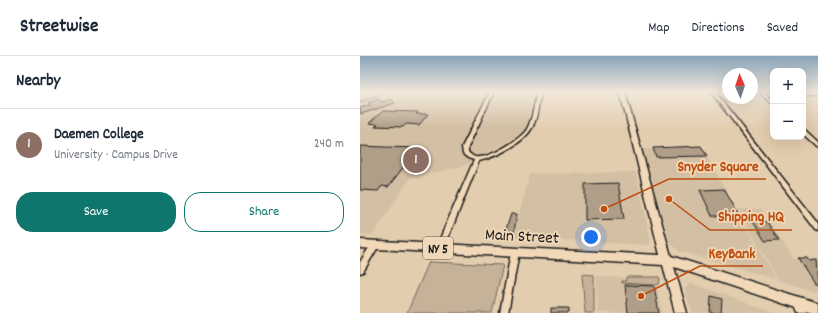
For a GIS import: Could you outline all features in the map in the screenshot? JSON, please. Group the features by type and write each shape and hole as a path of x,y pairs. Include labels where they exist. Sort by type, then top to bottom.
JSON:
{"main road":[{"path":"625,104 681,313"},
{"name":"Main Street","path":"360,244 667,260 818,309"}],"street":[{"path":"486,104 465,147 466,153 469,157 477,159 491,155 528,131 536,104"},
{"path":"722,104 818,228"},
{"path":"806,134 818,145"},
{"path":"440,248 477,159"},
{"path":"360,269 375,245"},
{"path":"504,313 515,252"},
{"path":"797,302 803,313"}],"shaded area":[{"path":"360,104 532,104 526,128 523,133 464,166 410,178 373,235 360,234"},
{"path":"701,147 776,279 679,251 670,243 643,149"},
{"path":"636,172 651,242 648,245 513,237 530,174"},
{"path":"738,209 760,209 794,259 818,258 818,292 778,280"},
{"path":"429,262 503,265 492,313 407,313"},
{"path":"582,274 594,275 594,313 585,313"},
{"path":"596,276 655,280 662,313 598,313"},
{"path":"626,277 659,277 660,279 659,284 657,285 622,283 622,281 626,281"},
{"path":"691,283 774,313 692,313 685,289"}],"building":[{"path":"369,104 392,104 361,114 360,108 370,105"},
{"path":"383,111 418,112 416,114 428,114 419,125 406,124 403,127 375,126 378,124 369,123"},
{"path":"360,146 422,148 416,156 412,156 388,187 382,186 378,191 360,190"},
{"path":"701,146 707,156 656,157 653,148"},
{"path":"618,183 624,219 585,220 585,184"},
{"path":"724,189 739,216 712,216 700,190"},
{"path":"511,214 517,214 514,232 505,232"},
{"path":"752,220 767,222 779,240 765,241"},
{"path":"798,258 807,258 809,261 816,260 818,284 814,283"},
{"path":"625,285 654,286 659,313 628,313"},
{"path":"711,296 722,299 721,313 710,313"},
{"path":"551,308 569,308 569,313 551,313"}],"place":[{"name":"Daemen College","path":"416,160"},
{"name":"Shipping HQ","path":"669,199"},
{"name":"Snyder Square","path":"604,209"},
{"name":"KeyBank","path":"641,296"}]}
